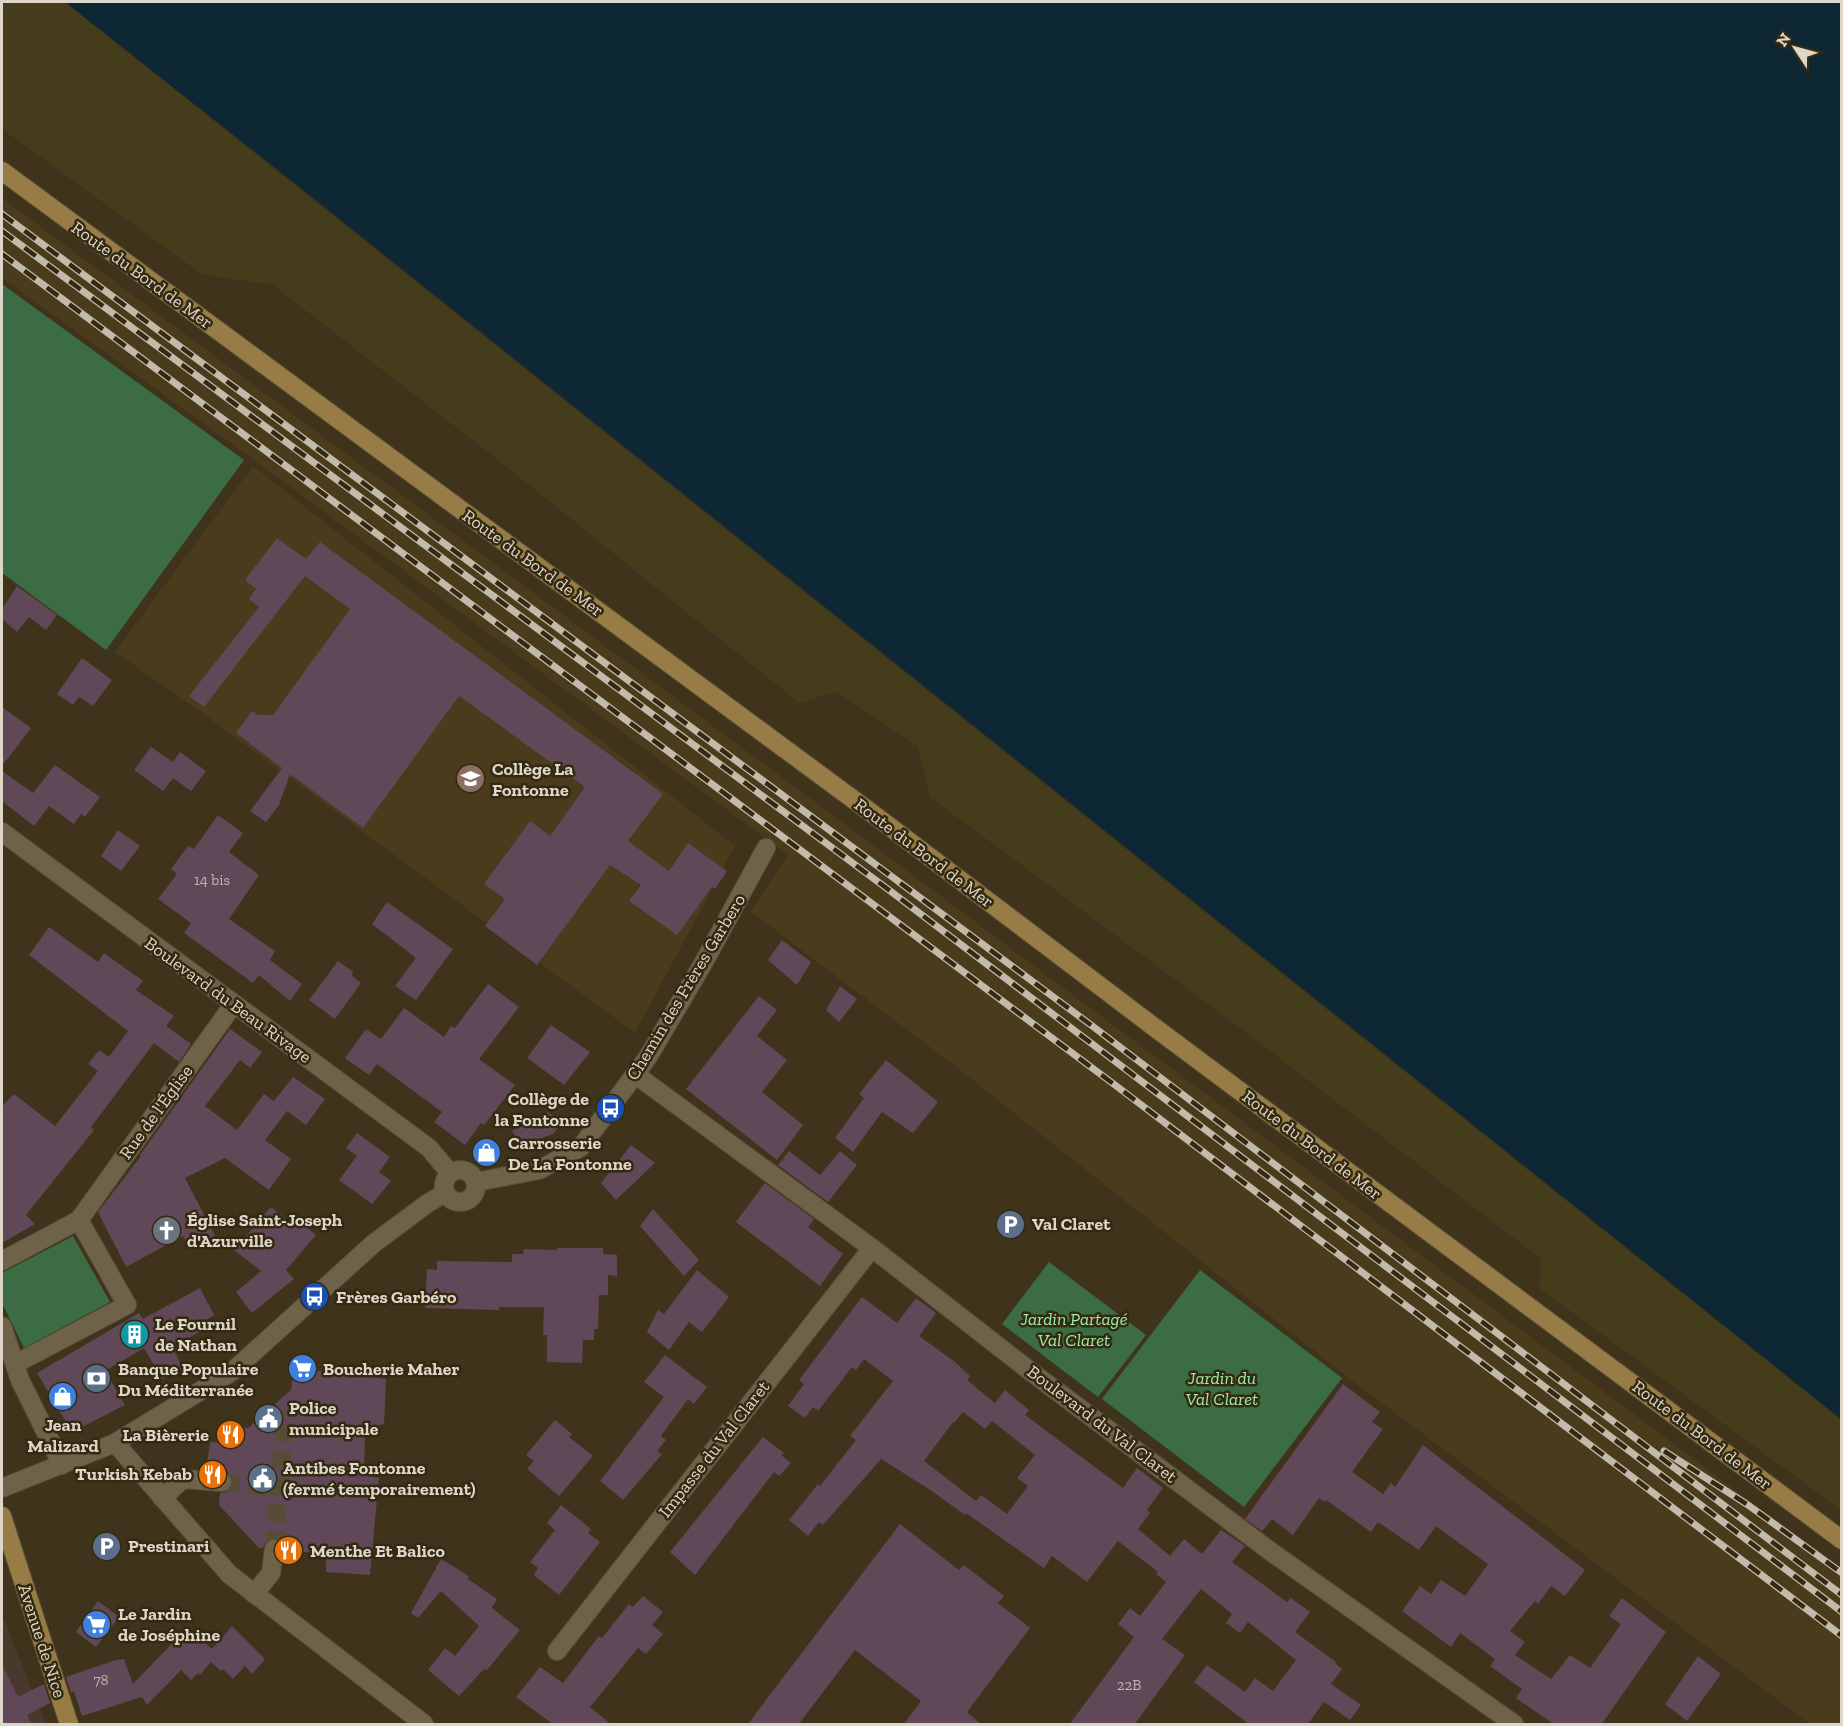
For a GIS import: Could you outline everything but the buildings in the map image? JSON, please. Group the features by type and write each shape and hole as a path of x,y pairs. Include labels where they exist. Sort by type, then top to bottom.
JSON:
{"main road":[{"name":"Route du Bord de Mer","path":"2,171 860,804 1158,1030 1842,1540"},
{"name":"Avenue de Nice","path":"2,1516 8,1552 69,1725"}],"street":[{"name":"Boulevard du Beau Rivage","path":"2,832 429,1148 450,1173"},
{"name":"Chemin des Frères Garbero","path":"476,1182 539,1170 581,1147 636,1075 704,962 766,848"},
{"name":"Rue de l'Église","path":"79,1220 233,1005"},
{"name":"Boulevard du Val Claret","path":"636,1075 872,1248 1030,1371 1270,1551 1514,1725"},
{"path":"460,1169 470,1173 476,1182 472,1197 463,1202 453,1200 445,1193 443,1184 450,1173 460,1169"},
{"path":"2,1488 115,1443 233,1371 373,1244 445,1193"},
{"path":"2,1261 79,1220 127,1305 15,1364"},
{"name":"Impasse du Val Claret","path":"557,1651 872,1248"},
{"path":"2,1326 20,1380 62,1465"},
{"path":"115,1443 229,1574 424,1725"},
{"path":"162,1498 183,1479 222,1482"},
{"path":"254,1594 271,1573 274,1549"}],"shaded area":[{"path":"2,198 1841,1569 1841,1724 1810,1724 1346,1376 946,1059 751,912 788,855 246,454 2,278"},
{"name":"Collège La Fontonne","path":"253,466 735,846 635,1033 201,712 115,652"},
{"path":"2,1614 46,1724 2,1724"}],"green space":[{"path":"2,284 244,460 106,650 2,573"},
{"path":"73,1236 110,1302 24,1348 2,1303 2,1273"},
{"name":"Jardin Partagé Val Claret","path":"1049,1262 1146,1335 1098,1397 1002,1324"},
{"name":"Jardin du Val Claret","path":"1200,1270 1342,1378 1244,1507 1102,1399"}],"sand":[{"path":"2,2 65,2 1841,1420 1841,1510 1539,1288 1541,1259 1244,1031 930,797 918,747 836,692 799,703 493,456 273,285 203,275 2,129"}],"water":[{"path":"65,2 1841,2 1841,1419 307,193"}],"tunnel":[{"path":"274,1549 286,1410"},
{"path":"222,1482 279,1488"}],"railway":[{"path":"2,214 1091,1025 1842,1595"},
{"path":"2,231 885,887 1842,1612"},
{"path":"2,254 1115,1085 1842,1636"},
{"path":"1664,1451 1748,1505 1842,1573"}],"place":[{"name":"Collège La Fontonne","path":"471,779"},
{"name":"Collège de la Fontonne","path":"610,1109"},
{"name":"Carrosserie De La Fontonne","path":"487,1153"},
{"name":"Val Claret","path":"1011,1224"},
{"name":"Église Saint-Joseph d'Azurville","path":"166,1230"},
{"name":"Frères Garbéro","path":"315,1297"},
{"name":"Le Fournil de Nathan","path":"134,1334"},
{"name":"Boucherie Maher","path":"302,1369"},
{"name":"Banque Populaire Du Méditerranée","path":"97,1379"},
{"name":"Jean Malizard","path":"63,1396"},
{"name":"Police municipale","path":"268,1418"},
{"name":"La Bièrerie","path":"230,1435"},
{"name":"Turkish Kebab","path":"213,1474"},
{"name":"Antibes Fontonne (fermé temporairement)","path":"262,1478"},
{"name":"Prestinari","path":"107,1546"},
{"name":"Menthe Et Balico","path":"289,1551"},
{"name":"Le Jardin de Joséphine","path":"97,1624"}]}
